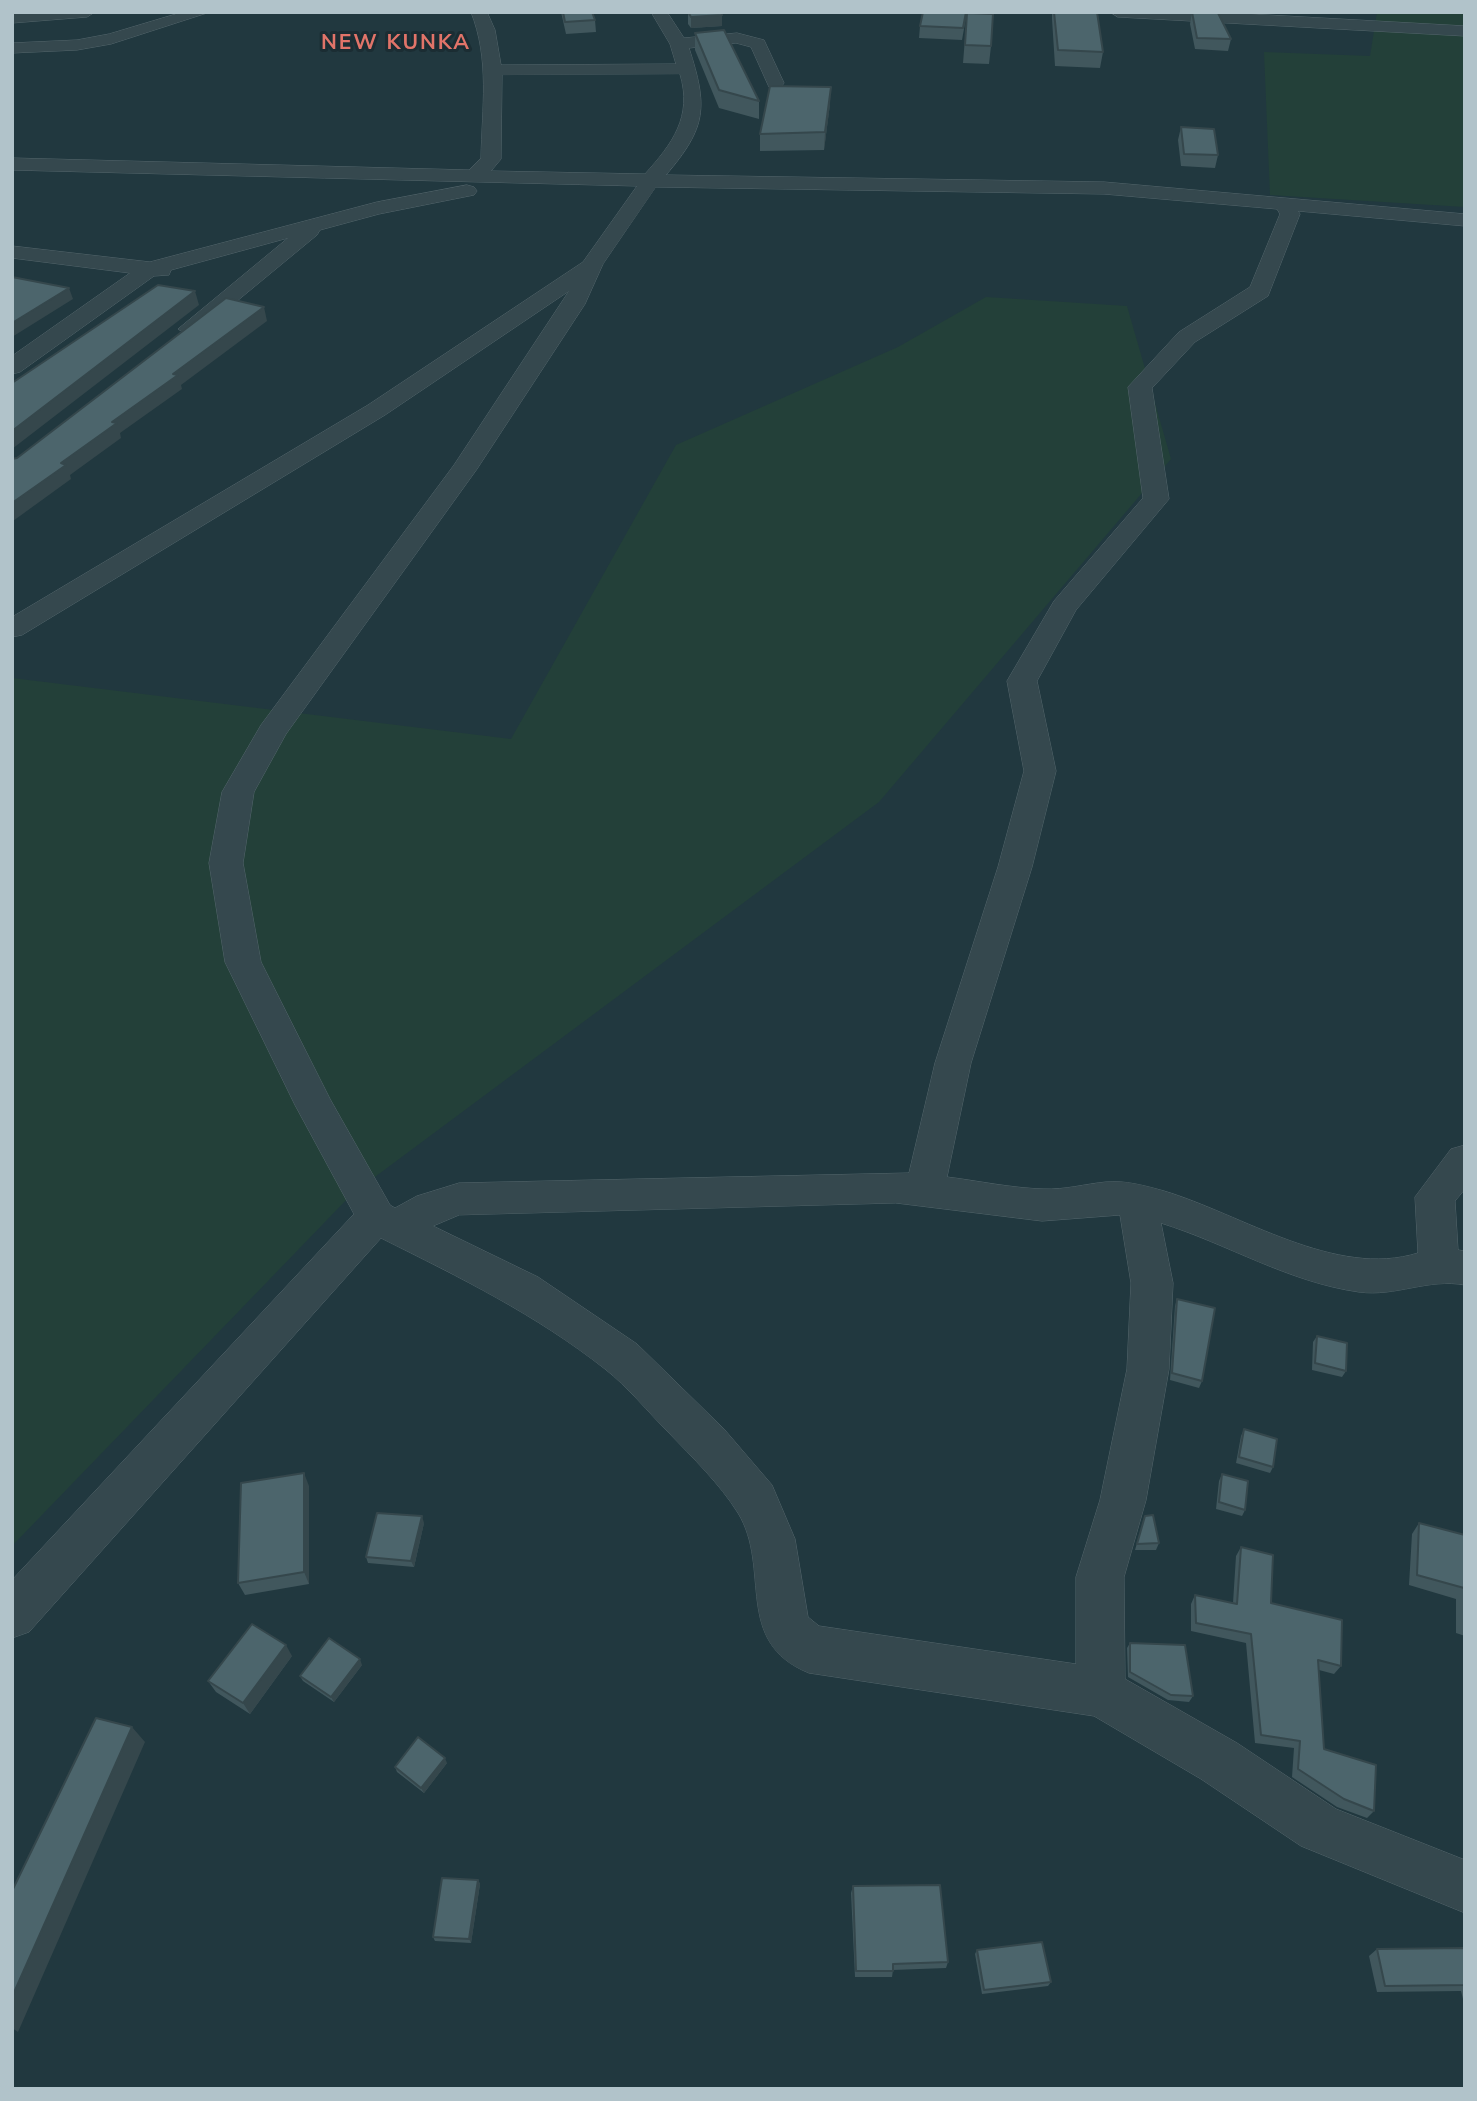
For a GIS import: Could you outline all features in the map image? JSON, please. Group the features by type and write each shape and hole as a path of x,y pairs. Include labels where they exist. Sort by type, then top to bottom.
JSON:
{"street":[{"path":"12,18 88,12"},
{"path":"12,48 111,39 202,12"},
{"path":"474,176 491,159 495,70 487,29 479,12"},
{"path":"1118,12 1244,16 1465,31"},
{"path":"1385,12 1400,28"},
{"path":"662,15 687,17"},
{"path":"662,15 678,44 692,89 688,129 681,145 651,180 592,264 574,304 531,370 272,732 238,792 226,863 243,962 314,1105 386,1222 523,1289 611,1349 708,1443 756,1500 772,1539 780,1602 789,1632 810,1649 957,1668 1101,1692 1219,1761 1319,1828 1465,1887"},
{"path":"678,44 737,38 758,44 775,83"},
{"path":"495,70 687,69"},
{"path":"12,164 536,178 1104,188 1465,220"},
{"path":"12,368 149,269 377,208 536,178"},
{"path":"925,1189 953,1063 1015,867 1040,771 1022,681 1064,607 1156,499 1140,387 1187,337 1260,291 1290,214 1284,205"},
{"path":"167,345 251,281 316,226"},
{"path":"12,252 251,281"},
{"path":"12,629 338,435 512,323 592,264"},
{"path":"12,1615 386,1222 458,1199 925,1189 1041,1205 1078,1204 1108,1198 1168,1207 1246,1241 1328,1269 1392,1276 1453,1265 1435,1230 1435,1197 1465,1160"},
{"path":"1101,1692 1100,1577 1123,1500 1148,1369 1152,1283 1137,1201"}],"green space":[{"path":"1377,12 1465,12 1465,207 1270,195 1264,52 1370,56"},
{"path":"986,297 1127,306 1171,459 879,802 352,1194 12,1546 12,678 511,739 676,445 898,347"}],"building":[{"path":"563,12 592,12 595,20 565,22"},
{"path":"688,12 721,12 722,15 691,17"},
{"path":"923,12 966,12 963,28 920,26"},
{"path":"1054,12 1097,12 1103,52 1058,50"},
{"path":"1192,12 1218,13 1231,39 1197,38"},
{"path":"967,13 993,14 991,46 965,45"},
{"path":"724,30 759,101 719,90 695,33"},
{"path":"770,86 831,87 825,132 760,134"},
{"path":"1181,127 1214,129 1218,155 1184,154"},
{"path":"12,277 69,288 12,323"},
{"path":"158,285 195,291 12,431 12,383"},
{"path":"226,298 264,307 173,374 178,375 112,422 117,423 61,463 66,465 12,503 12,459 17,458"},
{"path":"1177,1299 1215,1308 1202,1381 1172,1373"},
{"path":"1317,1336 1347,1343 1346,1371 1315,1363"},
{"path":"1244,1429 1277,1439 1273,1467 1239,1457"},
{"path":"304,1473 304,1572 238,1583 241,1483"},
{"path":"1222,1474 1248,1481 1245,1510 1219,1502"},
{"path":"377,1513 422,1516 411,1561 366,1557"},
{"path":"1153,1515 1159,1543 1137,1544 1145,1516"},
{"path":"1419,1523 1465,1535 1465,1620 1464,1588 1417,1575"},
{"path":"1241,1547 1273,1555 1271,1603 1342,1620 1341,1666 1318,1660 1324,1749 1376,1765 1374,1811 1344,1799 1298,1769 1300,1741 1261,1735 1251,1634 1196,1623 1195,1595 1237,1604"},
{"path":"252,1624 286,1645 243,1703 208,1681"},
{"path":"329,1638 360,1659 331,1697 300,1676"},
{"path":"1130,1643 1185,1645 1193,1696 1171,1695 1130,1672"},
{"path":"96,1718 132,1727 12,1997 12,1891"},
{"path":"418,1737 445,1758 421,1788 395,1767"},
{"path":"442,1878 478,1880 469,1939 433,1937"},
{"path":"940,1885 948,1962 893,1964 893,1971 856,1971 853,1886"},
{"path":"1042,1942 1051,1982 984,1990 977,1950"},
{"path":"1465,1948 1465,1985 1385,1986 1377,1949"}],"district":[{"name":"NEW KUNKA","path":"396,43"}]}
